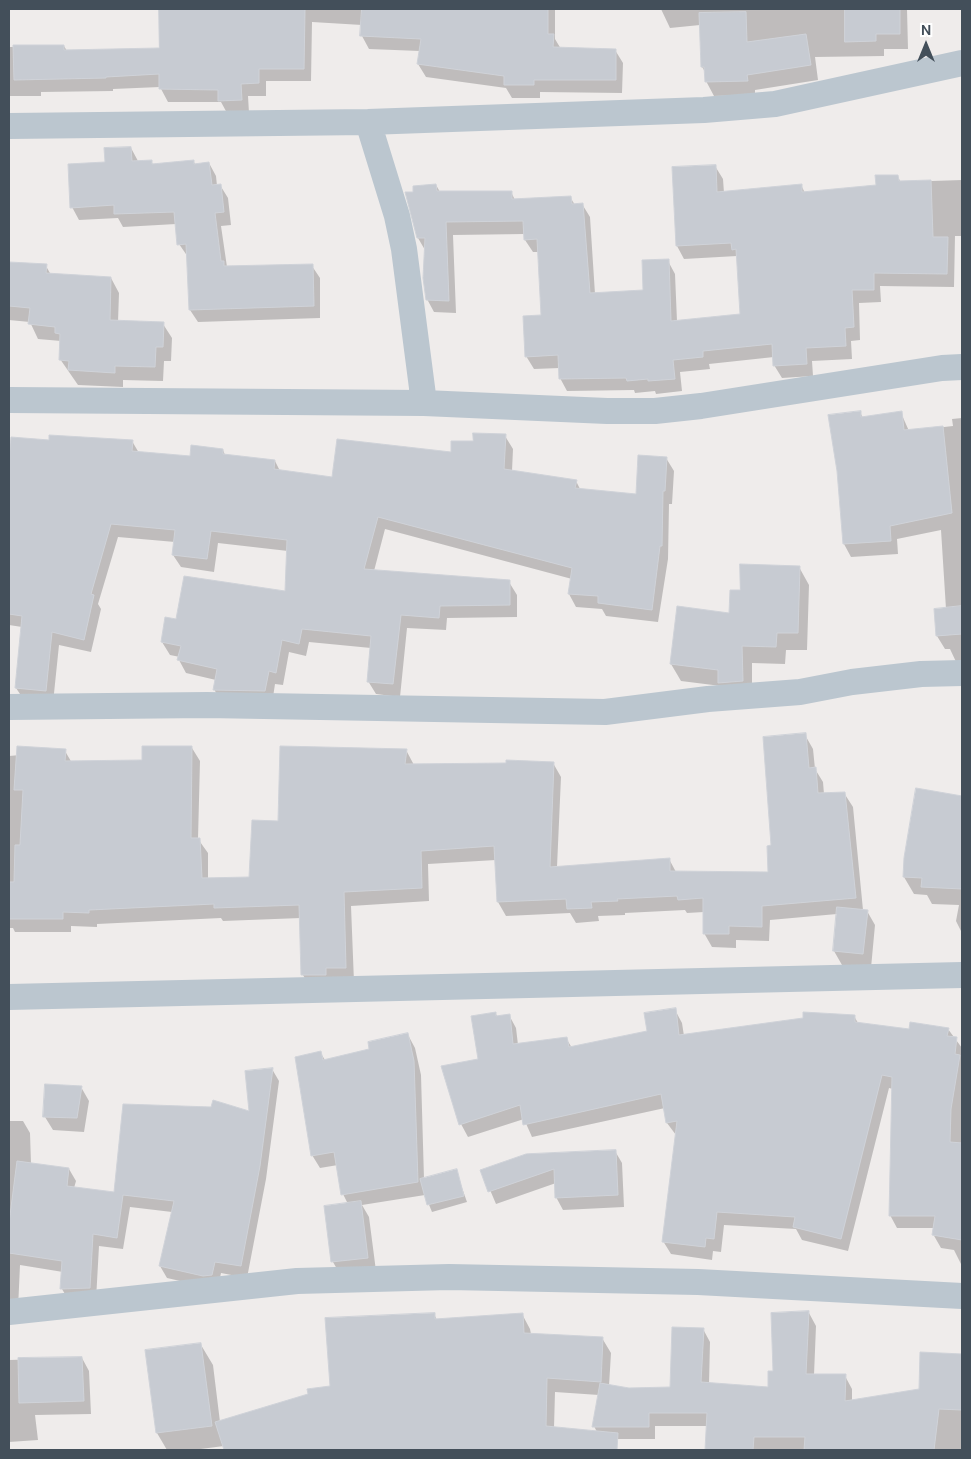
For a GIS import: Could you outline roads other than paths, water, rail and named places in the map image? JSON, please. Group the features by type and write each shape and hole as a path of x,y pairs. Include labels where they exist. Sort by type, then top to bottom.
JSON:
{"street":[{"path":"9,126 368,122 704,110 775,104 962,63"},
{"path":"368,122 398,216 424,403"},
{"path":"9,400 424,403 607,411 654,411 701,406 942,368 962,367"},
{"path":"9,707 207,705 604,712 708,699 800,692 852,682 921,674 962,673"},
{"path":"9,996 962,975"},
{"path":"9,1312 297,1281 450,1277 698,1282 962,1296"}]}
